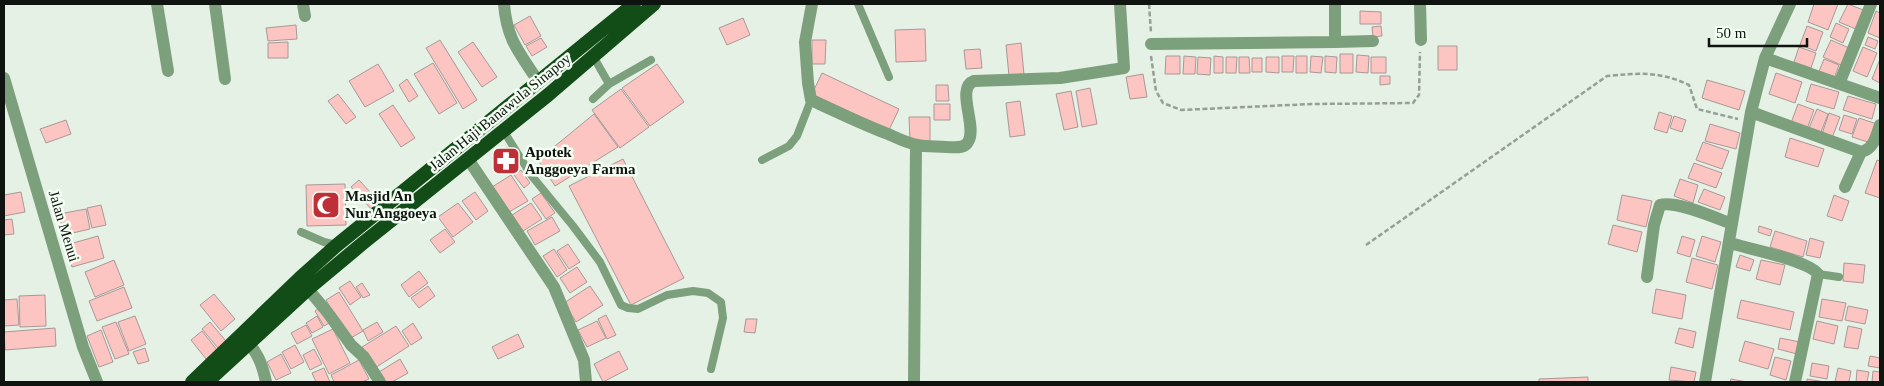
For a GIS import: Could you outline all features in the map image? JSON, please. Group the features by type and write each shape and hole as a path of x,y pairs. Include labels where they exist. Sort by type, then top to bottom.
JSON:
{"highway":[{"name":"Jalan Haji Banawula Sinapoy","path":"208,382 245,340 337,245 634,4"},
{"name":"Jalan Haji Banawula Sinapoy","path":"192,382 468,159 654,4"},
{"path":"386,205 396,217"}],"street":[{"path":"156,4 168,72"},
{"path":"215,4 225,79"},
{"path":"504,4 509,34 538,81"},
{"path":"812,4 805,42 811,100 916,145 960,147 968,143 971,128 966,92 970,82 1060,78 1124,68 1120,4"},
{"path":"1335,4 1335,42"},
{"path":"1420,4 1421,40"},
{"path":"1705,382 1750,117 1765,58 1790,4"},
{"path":"1839,84 1870,4"},
{"path":"1151,44 1373,42"},
{"path":"1765,58 1880,98"},
{"name":"Jalan Menui","path":"4,78 80,338 97,382"},
{"path":"1750,117 1861,152 1873,144 1880,125"},
{"path":"914,382 916,145"},
{"path":"1845,187 1861,152"},
{"path":"468,159 554,287 584,360 586,382"},
{"path":"1647,277 1654,225 1660,205 1668,204 1704,213 1732,224"},
{"path":"1730,243 1798,263 1812,268 1818,274 1794,382"},
{"path":"308,289 351,345 364,357 380,382"},
{"path":"245,340 260,360 266,382"}],"lane":[{"path":"858,4 889,77"},
{"path":"593,56 609,84"},
{"path":"593,99 609,84 651,60"},
{"path":"762,160 789,146 797,136 811,100"},
{"path":"503,130 531,175 600,262 621,305 638,309 667,294 693,291 708,293 721,302 723,318 711,369"},
{"path":"301,232 324,242 337,245"},
{"path":"1818,274 1839,276"}],"path":[{"path":"1149,4 1151,65 1156,91 1163,103 1181,110 1312,104 1413,103 1419,95 1421,40"},
{"path":"1366,245 1607,76 1643,73 1674,78 1689,85 1697,109 1750,117"}],"building":[{"path":"1814,4 1838,4 1828,30 1808,22"},
{"path":"1848,4 1866,11 1858,30 1839,22"},
{"path":"1360,11 1381,12 1381,24 1360,24"},
{"path":"1876,11 1880,13 1880,38 1868,33"},
{"path":"530,16 541,36 525,45 514,25"},
{"path":"743,18 750,35 727,45 719,28"},
{"path":"1836,23 1849,29 1843,43 1830,37"},
{"path":"296,25 297,39 268,41 266,28"},
{"path":"1381,26 1382,36 1373,37 1372,27"},
{"path":"1807,26 1823,32 1816,51 1800,45"},
{"path":"925,29 926,61 896,62 895,30"},
{"path":"1868,37 1878,41 1875,49 1865,45"},
{"path":"541,38 547,47 532,56 526,46"},
{"path":"440,40 477,100 463,109 426,48"},
{"path":"812,40 826,40 825,64 812,64"},
{"path":"1831,40 1849,48 1841,65 1823,57"},
{"path":"288,42 288,58 268,58 268,43"},
{"path":"473,42 497,77 482,87 458,52"},
{"path":"1021,43 1024,75 1009,76 1006,45"},
{"path":"1438,46 1457,46 1457,70 1438,70"},
{"path":"1799,47 1816,53 1811,68 1794,62"},
{"path":"1863,47 1877,53 1867,77 1853,71"},
{"path":"980,49 982,68 966,69 964,50"},
{"path":"1340,54 1353,54 1353,73 1340,73"},
{"path":"1357,55 1369,56 1368,73 1356,72"},
{"path":"1166,56 1180,56 1180,74 1165,74"},
{"path":"1184,56 1196,57 1195,74 1183,74"},
{"path":"1214,56 1223,57 1223,73 1214,73"},
{"path":"1282,56 1294,56 1293,72 1282,72"},
{"path":"1296,56 1307,56 1307,73 1296,73"},
{"path":"1311,56 1323,57 1321,73 1310,72"},
{"path":"1325,56 1337,57 1336,73 1325,72"},
{"path":"1198,57 1211,58 1210,75 1197,74"},
{"path":"1226,57 1237,57 1236,73 1226,73"},
{"path":"1239,57 1249,57 1250,73 1239,73"},
{"path":"1266,57 1279,57 1279,73 1266,72"},
{"path":"1371,57 1386,57 1386,73 1371,73"},
{"path":"1252,58 1262,58 1262,72 1252,72"},
{"path":"1824,59 1839,65 1834,79 1818,74"},
{"path":"1880,59 1880,83 1872,79"},
{"path":"433,63 457,103 439,114 414,74"},
{"path":"378,64 394,91 365,107 349,81"},
{"path":"657,64 684,102 650,126 622,88"},
{"path":"822,73 899,109 889,130 812,94"},
{"path":"1776,73 1802,82 1795,103 1769,94"},
{"path":"1143,74 1147,97 1130,99 1126,77"},
{"path":"1380,76 1390,76 1390,84 1380,85"},
{"path":"407,79 418,96 409,102 399,85"},
{"path":"1707,80 1745,91 1739,110 1702,98"},
{"path":"1811,84 1839,92 1834,109 1806,101"},
{"path":"936,85 948,85 949,101 936,101"},
{"path":"1090,88 1097,124 1082,127 1076,91"},
{"path":"621,89 649,127 620,148 592,110"},
{"path":"1071,91 1078,127 1064,130 1056,94"},
{"path":"338,94 356,117 346,124 328,101"},
{"path":"1848,96 1876,104 1872,119 1843,110"},
{"path":"1020,101 1025,135 1010,137 1006,103"},
{"path":"934,104 950,104 950,120 934,120"},
{"path":"1798,104 1814,110 1807,129 1791,123"},
{"path":"393,105 415,138 401,147 379,114"},
{"path":"1817,109 1828,114 1821,132 1809,128"},
{"path":"1659,112 1672,116 1667,133 1654,129"},
{"path":"1829,113 1840,117 1832,138 1822,134"},
{"path":"594,114 618,147 555,186 538,160"},
{"path":"1844,115 1857,119 1852,134 1839,130"},
{"path":"1674,116 1686,120 1682,132 1670,128"},
{"path":"909,117 930,117 930,141 910,141"},
{"path":"1859,118 1877,124 1871,143 1852,137"},
{"path":"66,120 71,134 46,143 40,129"},
{"path":"1710,124 1740,133 1736,149 1705,141"},
{"path":"1790,138 1824,149 1818,167 1785,157"},
{"path":"1703,142 1729,151 1722,169 1696,160"},
{"name":"Apotek Anggoeya Farma","path":"507,147 519,164 505,174 492,158"},
{"path":"623,159 684,278 631,305 569,186"},
{"path":"1877,160 1880,161 1880,198 1865,193"},
{"path":"1694,163 1722,173 1716,188 1688,178"},
{"path":"521,170 530,183 524,188 514,175"},
{"path":"511,175 528,201 509,212 492,187"},
{"path":"1680,179 1698,185 1693,203 1674,196"},
{"path":"359,180 381,204 373,211 351,187"},
{"name":"Masjid An Nur Anggoeya","path":"345,184 346,225 307,226 306,185"},
{"path":"1704,189 1725,197 1720,210 1698,202"},
{"path":"21,192 25,212 4,216 4,195"},
{"path":"475,192 488,211 476,220 462,201"},
{"path":"541,193 555,213 546,219 532,199"},
{"path":"1622,195 1652,201 1646,227 1617,220"},
{"path":"1834,195 1849,201 1842,221 1827,216"},
{"path":"458,203 473,222 453,237 438,217"},
{"path":"531,203 542,219 523,231 512,215"},
{"path":"101,205 106,225 92,228 87,208"},
{"path":"86,209 90,229 64,235 59,214"},
{"path":"552,217 560,231 535,245 527,231"},
{"path":"12,219 14,234 4,235 4,220"},
{"path":"1613,225 1642,232 1637,252 1608,244"},
{"path":"1759,226 1772,230 1770,236 1758,232"},
{"path":"445,229 455,242 440,253 430,240"},
{"path":"1775,231 1807,241 1803,257 1770,247"},
{"path":"98,236 104,258 72,267 66,245"},
{"path":"1682,236 1695,240 1690,257 1677,253"},
{"path":"1702,236 1721,242 1715,262 1696,256"},
{"path":"1810,238 1824,242 1820,258 1806,255"},
{"path":"568,244 580,262 569,269 557,251"},
{"path":"554,249 567,270 557,277 543,256"},
{"path":"1740,255 1754,260 1750,271 1736,267"},
{"path":"1692,258 1718,265 1712,289 1686,282"},
{"path":"114,260 124,285 95,297 85,272"},
{"path":"1761,260 1785,265 1780,285 1756,279"},
{"path":"1844,263 1865,265 1863,283 1843,281"},
{"path":"577,267 587,282 570,293 560,278"},
{"path":"419,271 428,283 409,297 401,285"},
{"path":"350,281 361,297 350,305 339,288"},
{"path":"362,283 370,295 363,298 356,287"},
{"path":"428,286 435,296 419,308 411,298"},
{"path":"590,286 603,305 576,322 564,303"},
{"path":"124,287 132,308 97,321 89,301"},
{"path":"1656,289 1686,295 1682,319 1652,313"},
{"path":"339,292 363,331 349,339 326,300"},
{"path":"214,294 235,319 221,331 200,305"},
{"path":"45,295 46,326 20,327 19,296"},
{"path":"17,299 19,325 4,326 4,300"},
{"path":"1822,299 1846,303 1842,321 1819,317"},
{"path":"1741,300 1794,312 1790,330 1737,318"},
{"path":"1848,306 1868,310 1865,324 1845,320"},
{"path":"321,307 331,322 324,326 315,311"},
{"path":"606,315 616,335 607,339 598,319"},
{"path":"135,316 146,344 129,351 118,322"},
{"path":"317,316 323,327 312,333 306,323"},
{"path":"746,319 757,319 755,333 744,332"},
{"path":"597,321 606,338 587,347 578,330"},
{"path":"1817,321 1838,326 1834,344 1813,339"},
{"path":"116,322 129,354 115,359 102,327"},
{"path":"210,322 226,341 218,348 202,329"},
{"path":"377,322 383,332 368,341 363,330"},
{"path":"413,323 422,338 411,345 402,331"},
{"path":"306,325 312,336 297,344 291,333"},
{"path":"396,326 409,346 375,368 362,347"},
{"path":"1848,326 1862,329 1858,349 1844,347"},
{"path":"55,328 56,346 5,350 4,332"},
{"path":"1679,328 1696,332 1693,348 1675,343"},
{"path":"333,329 350,363 329,374 312,339"},
{"path":"101,330 113,362 99,367 87,336"},
{"path":"202,331 217,350 206,359 191,340"},
{"path":"518,334 524,347 498,359 492,347"},
{"path":"1780,338 1800,342 1797,354 1778,349"},
{"path":"1745,341 1774,349 1768,369 1739,361"},
{"path":"295,345 304,362 291,369 282,352"},
{"path":"145,348 149,361 138,364 133,352"},
{"path":"314,349 322,364 310,370 303,355"},
{"path":"619,351 628,369 603,382 594,364"},
{"path":"281,354 291,373 276,380 267,362"},
{"path":"1870,356 1880,358 1880,368 1868,366"},
{"path":"1775,357 1791,361 1786,380 1770,375"},
{"path":"400,359 408,373 392,382 385,382 379,372"},
{"path":"359,360 369,379 362,382 334,382 331,375"},
{"path":"1812,363 1829,366 1827,379 1810,376"},
{"path":"1671,367 1696,372 1694,382 1669,380"},
{"path":"324,368 330,382 316,382 312,373"},
{"path":"1838,368 1851,371 1849,382 1835,382"},
{"path":"1857,370 1869,372 1867,382 1856,382"},
{"path":"1873,371 1880,372 1880,382 1872,382"},
{"path":"1588,377 1588,382 1539,382 1539,379"},
{"path":"1731,379 1747,382 1730,382"},
{"path":"1807,379 1825,382 1807,382"}],"place":[{"name":"Apotek Anggoeya Farma","path":"506,161"},
{"name":"Masjid An Nur Anggoeya","path":"326,205"}]}
